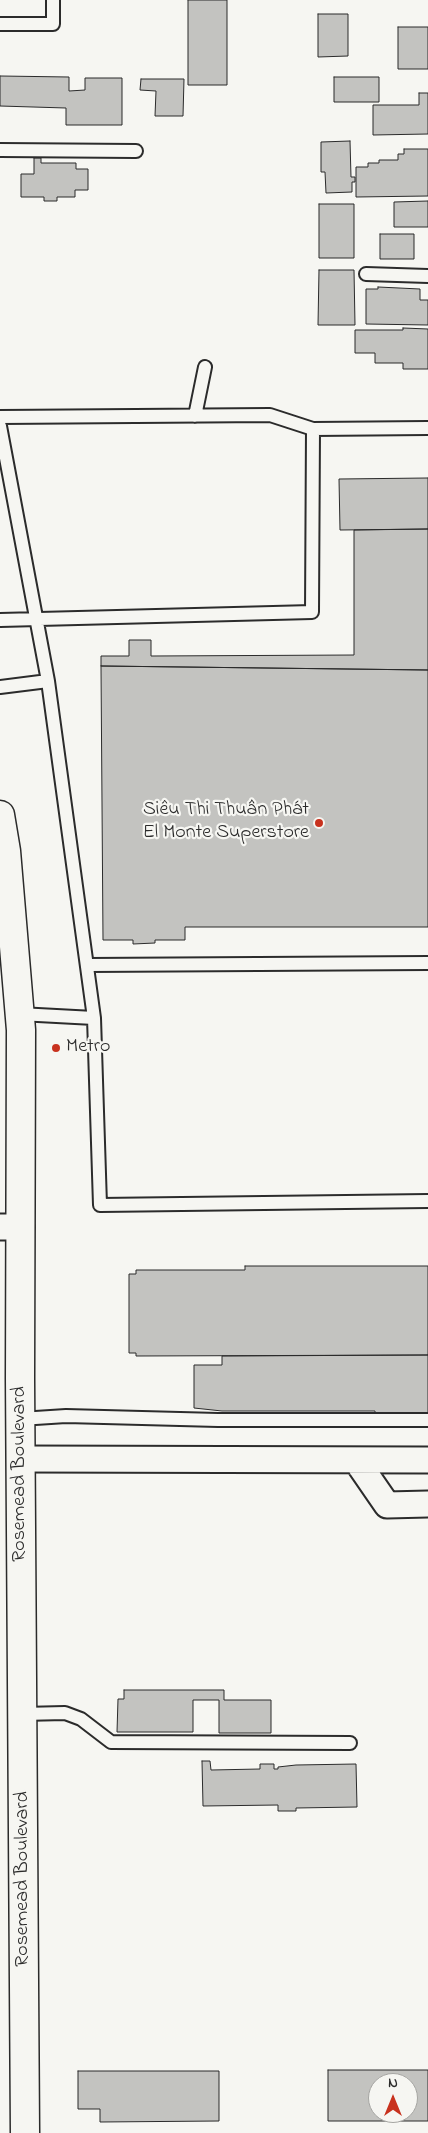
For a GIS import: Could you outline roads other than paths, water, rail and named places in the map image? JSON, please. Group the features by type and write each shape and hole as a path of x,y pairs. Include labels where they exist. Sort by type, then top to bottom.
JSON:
{"main road":[{"name":"Rosemead Boulevard","path":"0,815 6,851 19,1014 10,1227 20,1419 25,2133"}],"street":[{"path":"20,1459 428,1460"},
{"path":"356,1460 387,1505 428,1504"}],"lane":[{"path":"0,24 54,24 53,0"},
{"path":"0,150 136,151"},
{"path":"366,274 428,276"},
{"path":"195,416 205,367"},
{"path":"0,417 270,415 313,429 428,428"},
{"path":"0,426 48,681 88,965 94,1018 100,1205 428,1201"},
{"path":"0,620 312,612 313,429"},
{"path":"0,687 48,681"},
{"path":"88,965 428,963"},
{"path":"19,1014 94,1018"},
{"path":"20,1419 66,1416 218,1420 428,1420"},
{"path":"22,1714 65,1713 81,1719 111,1742 350,1743"}],"place":[{"name":"Siêu Thi Thuân Phát El Monte Superstore","path":"319,823"},
{"name":"Metro","path":"56,1048"}]}
